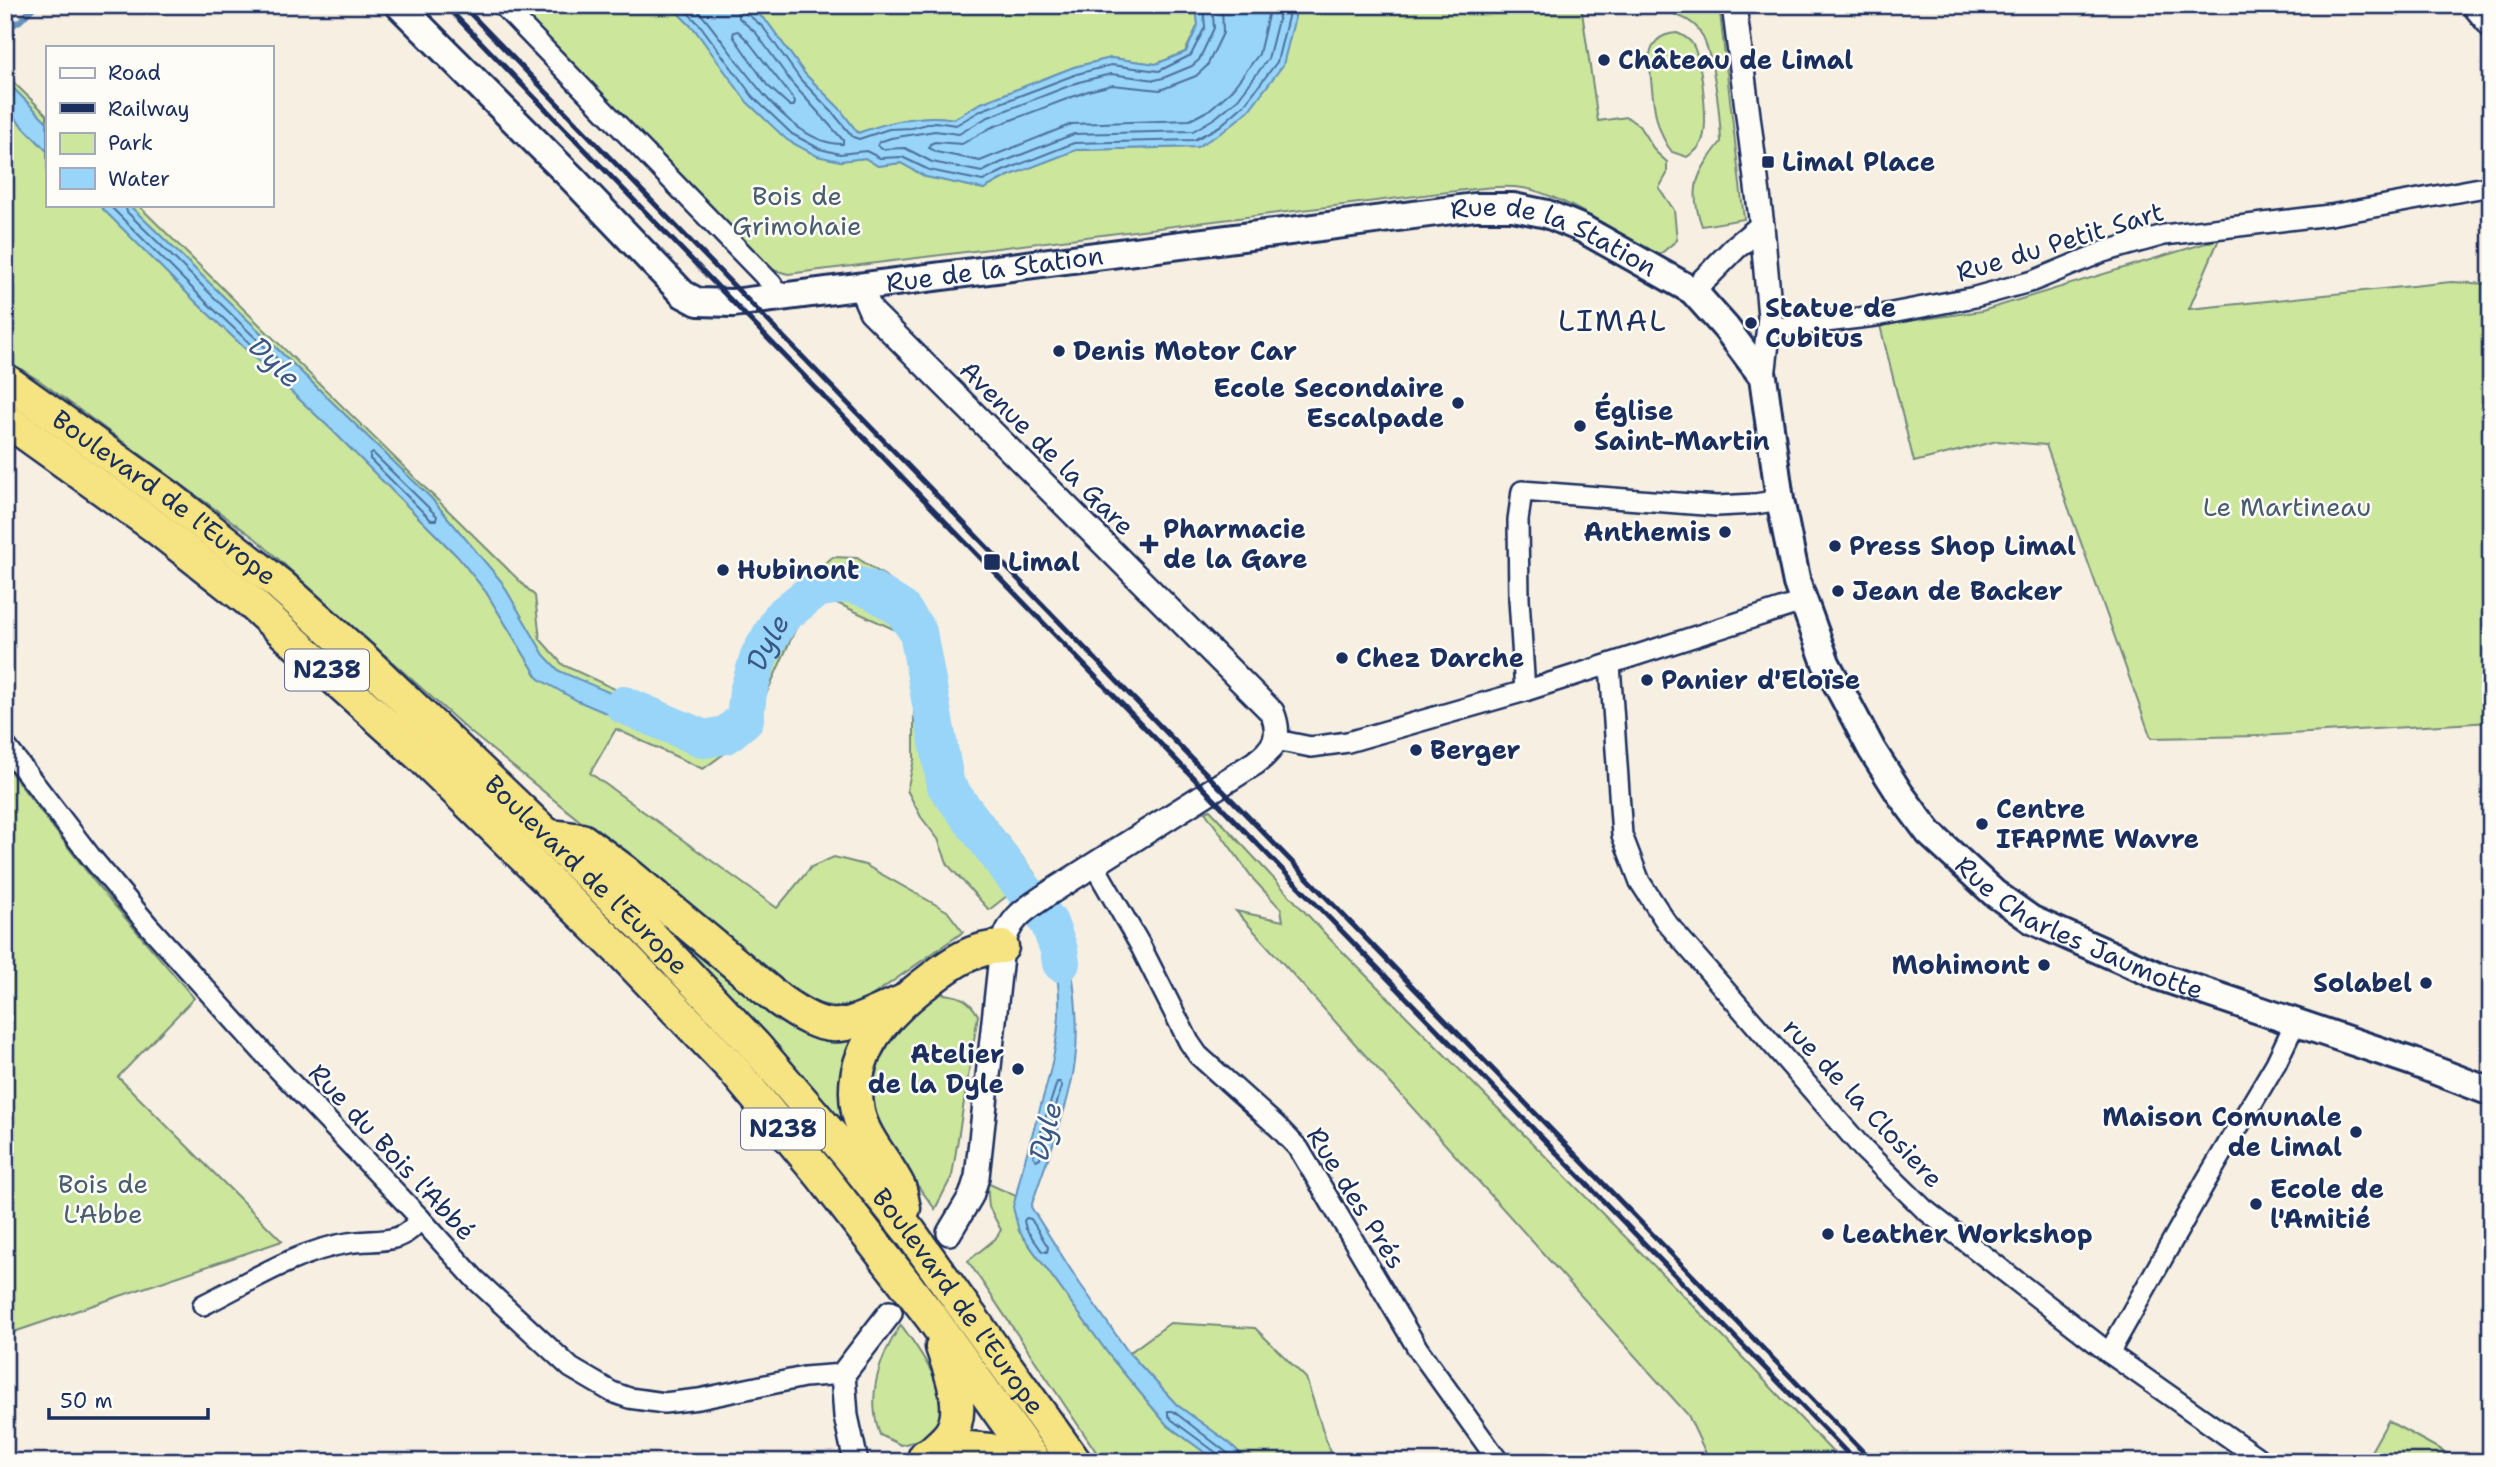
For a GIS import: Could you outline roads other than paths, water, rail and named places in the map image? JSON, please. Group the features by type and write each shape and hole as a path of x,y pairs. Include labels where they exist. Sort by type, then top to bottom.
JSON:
{"highway":[{"name":"Boulevard de l'Europe","path":"5,380 170,498 281,586 366,662 641,925 755,1046 846,1152 909,1232 1075,1462"},
{"name":"Boulevard de l'Europe","path":"5,419 153,525 248,600 435,770 622,953 732,1068 821,1175 932,1318 1035,1462"},
{"path":"548,836 582,841 624,871 803,1017 822,1025 843,1025 899,1003"},
{"path":"909,1232 899,1188 869,1139 858,1112 857,1085 862,1057 876,1029 899,1003 942,970 977,949 1002,947"},
{"path":"920,1458 951,1432 957,1404 953,1380 932,1318"},
{"path":"920,1458 968,1448 990,1450 1011,1462"}],"main road":[{"name":"Rue de la Station","path":"399,5 572,178 682,294 698,302 718,304 778,297 1475,207 1513,207 1547,214 1583,229 1693,292 1726,328 1763,377"},
{"name":"Rue Charles Jaumotte","path":"1763,377 1780,500 1802,602 1826,663 1872,750 1929,833 1994,893 2032,920 2075,941 2161,977 2413,1062 2491,1092"}],"street":[{"path":"502,5 772,284 778,297"},
{"path":"1734,5 1762,226 1770,317 1763,377"},
{"path":"2471,5 2491,29"},
{"name":"Rue du Petit Sart","path":"1768,329 1876,316 1984,295 2033,281 2103,252 2164,235 2330,215 2491,186"},
{"path":"1693,292 1736,247 1762,226"},
{"name":"Avenue de la Gare","path":"859,286 871,311 1272,712 1278,726 1276,740"},
{"path":"1525,691 1519,599 1518,520 1522,491 1717,506 1780,500"},
{"path":"949,1233 971,1196 977,1177 1002,947 1009,925 1026,909 1255,763 1276,740 1311,747 1348,742 1610,665 1802,602"},
{"name":"rue de la Closiere","path":"1610,665 1622,835 1640,882 1666,922 1872,1158 1924,1209 2109,1353 2258,1457"},
{"name":"Rue du Bois l'Abbé","path":"5,745 91,857 148,925 276,1068 475,1279 571,1368 620,1395 664,1403 681,1402 804,1377 843,1374"},
{"name":"Rue des Prés","path":"1094,865 1139,943 1189,1042 1198,1055 1299,1149 1418,1349 1499,1462"},
{"path":"2109,1353 2206,1181 2277,1063 2295,1023"},
{"path":"203,1305 319,1250 348,1243 396,1239 412,1231 420,1218"},
{"path":"856,1462 846,1416 843,1374 890,1313"}],"water":[{"path":"670,5 748,5 768,23 805,74 839,108 858,133 906,120 930,117 954,119 979,104 1074,67 1111,58 1156,64 1186,52 1198,25 1196,5 1294,5 1295,17 1283,65 1249,110 1224,131 1197,147 1076,150 1006,177 984,189 926,177 901,163 878,166 865,158 840,161 817,156 787,140 747,102 695,30"},
{"path":"5,80 46,121 46,150 5,108"},
{"path":"100,206 130,206 431,498 501,581 544,655 559,671 676,721 660,736 578,701 539,679 486,592 458,557 332,430 199,305"},
{"path":"1051,910 1062,929 1070,958 1076,1014 1076,1050 1067,1099 1031,1207 1078,1281 1129,1353 1177,1405 1228,1442 1250,1462 1218,1462 1167,1425 1112,1359 1019,1231 1013,1207 1045,1093 1058,1023 1059,988 1052,954 1037,920"}],"waterway":[{"path":"5,30 20,21 36,5"},
{"name":"Dyle","path":"624,705 704,739 726,735 745,719 748,692 759,656 782,616 816,589 848,583 872,590 902,609 918,632 946,786 1049,923 1061,963"}],"railway":[{"path":"445,5 1856,1462"},
{"path":"462,5 1873,1462"}],"place":[{"name":"Château de Limal","path":"1604,60"},
{"name":"Limal Place","path":"1768,162"},
{"name":"Statue de Cubitus","path":"1751,323"},
{"name":"Denis Motor Car","path":"1059,351"},
{"name":"Ecole Secondaire Escalpade","path":"1458,403"},
{"name":"Église Saint-Martin","path":"1580,426"},
{"name":"Anthemis","path":"1725,532"},
{"name":"Pharmacie de la Gare","path":"1149,544"},
{"name":"Press Shop Limal","path":"1835,546"},
{"name":"Limal","path":"992,562"},
{"name":"Hubinont","path":"723,570"},
{"name":"Jean de Backer","path":"1838,591"},
{"name":"Chez Darche","path":"1342,658"},
{"name":"Panier d'Eloïse","path":"1647,680"},
{"name":"Berger","path":"1416,750"},
{"name":"Centre IFAPME Wavre","path":"1982,824"},
{"name":"Mohimont","path":"2044,965"},
{"name":"Solabel","path":"2426,983"},
{"name":"Atelier de la Dyle","path":"1018,1069"},
{"name":"Maison Comunale de Limal","path":"2356,1132"},
{"name":"Ecole de l'Amitié","path":"2256,1204"},
{"name":"Leather Workshop","path":"1828,1234"}],"district":[{"name":"LIMAL","path":"1613,321"}],"park label":[{"name":"Bois de Grimohaie","path":"797,211"},
{"name":"Le Martineau","path":"2287,507"},
{"name":"Bois de L'Abbe","path":"103,1199"}]}
